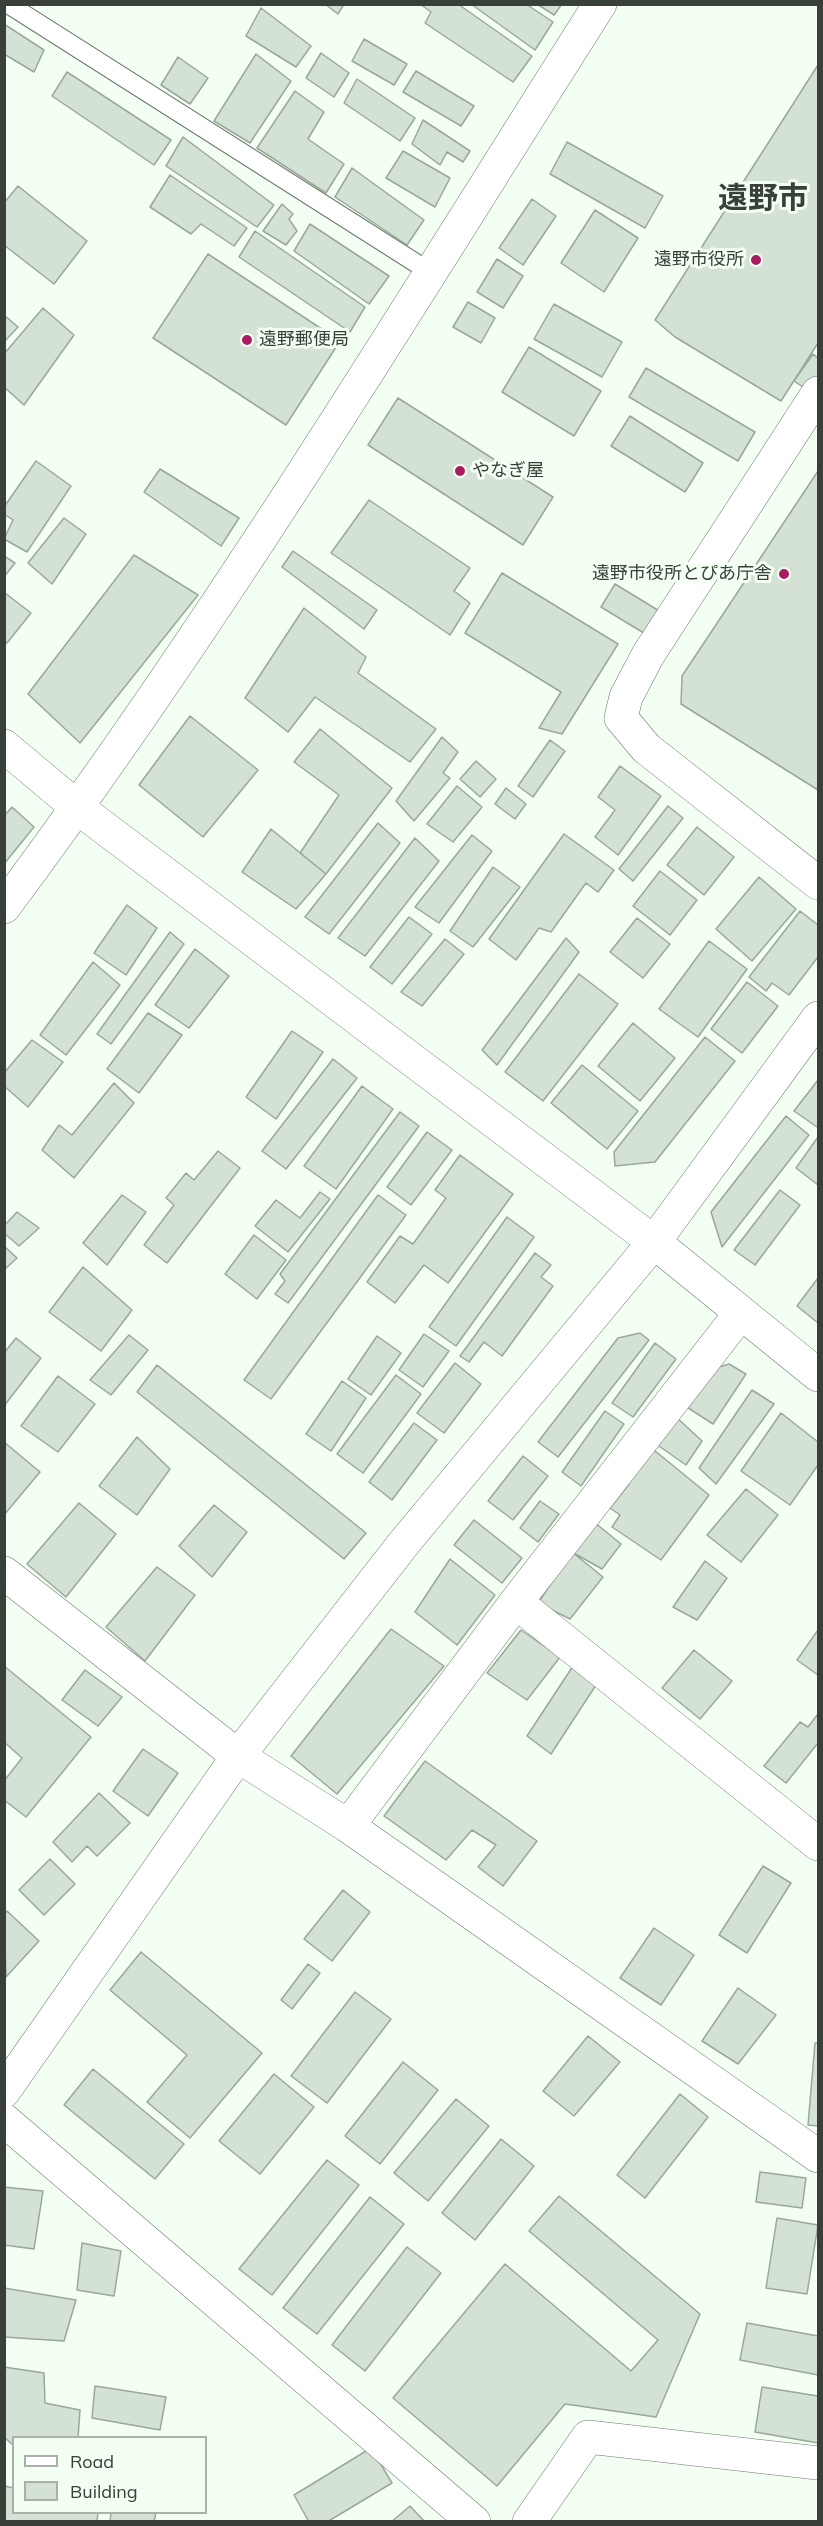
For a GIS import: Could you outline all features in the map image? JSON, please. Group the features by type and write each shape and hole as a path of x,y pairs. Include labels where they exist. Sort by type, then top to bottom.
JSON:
{"street":[{"path":"4,908 78,808 329,435 600,4"},
{"path":"819,393 648,655 626,697 621,718 646,748 819,883"},
{"path":"4,746 78,808 654,1242 740,1314 819,1375"},
{"path":"4,2091 238,1756 404,1543 654,1242 819,1018"},
{"path":"348,1826 516,1602 740,1314"},
{"path":"4,1573 238,1756 348,1826 819,2156"},
{"path":"516,1602 819,1844"},
{"path":"4,2120 474,2522"},
{"path":"529,2522 588,2437 819,2463"}],"lane":[{"path":"8,4 430,272"}],"building":[{"path":"325,4 344,4 338,14"},
{"path":"420,4 458,4 532,56 513,82 425,23 431,12"},
{"path":"471,4 526,4 553,22 535,50"},
{"path":"537,4 562,4 554,15"},
{"path":"261,8 311,46 296,67 246,36"},
{"path":"4,24 44,50 34,72 4,54"},
{"path":"364,39 407,64 394,85 352,61"},
{"path":"321,53 349,73 334,97 306,78"},
{"path":"256,54 291,81 250,143 214,121"},
{"path":"178,57 208,78 190,104 161,85"},
{"name":"遠野市役所","path":"818,65 818,343 781,401 675,337 655,320"},
{"path":"416,71 474,106 461,126 403,92"},
{"path":"67,72 171,140 154,165 52,96"},
{"path":"357,79 415,118 400,141 344,103"},
{"path":"295,91 324,112 308,139 344,164 326,193 257,148"},
{"path":"423,120 470,151 463,162 447,152 440,165 412,144"},
{"path":"183,137 274,205 257,227 166,166"},
{"path":"567,142 663,196 645,228 550,174"},
{"path":"403,151 450,178 435,207 386,178"},
{"path":"352,168 424,220 407,245 335,197"},
{"path":"170,175 247,228 234,246 201,224 191,234 150,207"},
{"path":"18,186 87,241 54,284 4,245 4,203"},
{"path":"532,199 556,216 523,265 499,248"},
{"path":"282,204 293,214 289,219 297,231 286,245 263,231"},
{"path":"595,210 638,238 604,292 561,263"},
{"path":"310,224 389,276 369,304 294,251"},
{"path":"255,231 365,307 350,332 239,257"},
{"path":"208,254 340,341 286,425 153,338"},
{"path":"497,259 523,276 503,308 477,292"},
{"path":"468,302 495,318 481,343 453,327"},
{"path":"554,304 622,342 602,377 534,339"},
{"path":"43,308 74,335 24,405 4,387 4,354"},
{"path":"4,315 18,327 4,342"},
{"path":"529,347 601,391 574,436 502,392"},
{"path":"813,354 818,358 818,397 794,381"},
{"path":"646,368 755,432 738,461 629,397"},
{"name":"やなぎ屋","path":"398,398 553,497 523,545 368,445"},
{"path":"630,416 703,463 685,492 611,446"},
{"path":"36,461 71,486 27,552 4,539 13,520 4,514 4,507"},
{"path":"160,469 239,518 221,546 144,492"},
{"name":"遠野市役所とぴあ庁舎","path":"818,471 818,790 681,704 682,676"},
{"path":"369,500 470,568 454,591 470,603 450,635 331,553"},
{"path":"64,518 86,534 52,584 28,563"},
{"path":"293,551 377,610 364,629 282,567"},
{"path":"134,555 198,595 80,743 28,694"},
{"path":"4,556 15,563 4,577"},
{"path":"502,573 618,644 562,734 539,728 561,692 465,633"},
{"path":"615,584 661,612 647,635 601,607"},
{"path":"5,593 31,613 7,643 4,642"},
{"path":"304,608 366,657 358,673 436,729 410,762 315,697 288,732 245,698"},
{"path":"190,716 258,770 203,837 139,785"},
{"path":"320,729 392,788 326,874 300,853 339,795 294,762"},
{"path":"442,737 458,752 443,773 450,778 414,821 396,801"},
{"path":"550,740 565,751 533,797 518,786"},
{"path":"476,761 496,779 480,797 460,779"},
{"path":"620,766 661,796 618,855 595,837 615,810 598,797"},
{"path":"457,786 482,807 453,842 427,824"},
{"path":"506,788 526,804 515,819 495,804"},
{"path":"668,806 683,818 633,881 619,869"},
{"path":"12,807 34,827 4,864 4,816"},
{"path":"378,823 400,843 329,934 305,917"},
{"path":"697,827 734,857 704,895 667,865"},
{"path":"271,829 326,874 296,909 242,872"},
{"path":"564,834 614,870 598,892 586,883 551,932 539,928 516,960 489,939"},
{"path":"472,835 492,851 439,923 415,907"},
{"path":"415,838 439,861 365,956 338,938"},
{"path":"493,867 520,887 473,947 450,931"},
{"path":"660,871 697,900 670,935 633,906"},
{"path":"759,877 796,909 752,961 716,929"},
{"path":"127,905 157,928 126,975 94,953"},
{"path":"800,911 818,925 818,957 789,995 772,983 766,991 749,977"},
{"path":"409,917 432,934 392,984 370,967"},
{"path":"637,918 670,944 643,978 610,952"},
{"path":"170,932 184,944 111,1044 97,1034"},
{"path":"566,938 579,952 497,1065 482,1050"},
{"path":"445,939 464,954 422,1006 401,992"},
{"path":"709,941 747,969 698,1037 659,1009"},
{"path":"195,949 229,976 189,1028 155,1005"},
{"path":"93,962 120,985 66,1055 40,1035"},
{"path":"579,974 618,1004 543,1101 505,1072"},
{"path":"747,982 778,1006 742,1053 711,1029"},
{"path":"148,1013 182,1035 139,1093 107,1069"},
{"path":"633,1023 675,1058 640,1101 598,1066"},
{"path":"292,1031 323,1052 276,1119 246,1097"},
{"path":"705,1037 735,1061 655,1162 615,1166 614,1152"},
{"path":"32,1040 63,1062 28,1107 4,1086 4,1073"},
{"path":"333,1059 357,1078 286,1169 262,1151"},
{"path":"582,1065 638,1111 607,1149 551,1103"},
{"path":"818,1080 818,1125 817,1127 794,1111"},
{"path":"114,1083 134,1103 74,1178 42,1150 59,1125 72,1135"},
{"path":"362,1086 393,1109 336,1189 304,1166"},
{"path":"400,1112 419,1126 288,1303 275,1294 285,1281 280,1274"},
{"path":"786,1116 809,1135 722,1247 711,1212"},
{"path":"427,1132 452,1150 411,1205 387,1187"},
{"path":"818,1137 818,1185 796,1168"},
{"path":"218,1151 240,1168 167,1263 144,1245 174,1205 166,1198 186,1173 194,1180"},
{"path":"460,1155 513,1194 448,1283 424,1265 395,1303 367,1282 400,1236 413,1244 446,1198 435,1190"},
{"path":"780,1190 800,1205 755,1265 734,1250"},
{"path":"320,1192 330,1199 288,1252 255,1226 276,1200 300,1218"},
{"path":"122,1195 146,1212 107,1265 83,1243"},
{"path":"378,1195 406,1215 271,1399 244,1380"},
{"path":"17,1212 39,1228 19,1246 4,1233 4,1226"},
{"path":"507,1217 534,1237 456,1346 429,1327"},
{"path":"254,1235 286,1260 257,1299 225,1274"},
{"path":"4,1246 17,1258 4,1270"},
{"path":"535,1253 551,1265 541,1277 553,1286 502,1356 484,1342 469,1362 460,1356"},
{"path":"83,1267 132,1310 101,1351 49,1312"},
{"path":"818,1278 818,1323 797,1306"},
{"path":"640,1333 649,1340 558,1457 538,1442 618,1338"},
{"path":"424,1334 449,1351 423,1387 399,1370"},
{"path":"129,1335 148,1350 111,1395 90,1380"},
{"path":"377,1336 401,1353 371,1395 348,1379"},
{"path":"16,1338 41,1358 4,1406 4,1353"},
{"path":"655,1343 676,1359 633,1417 612,1403"},
{"path":"455,1363 481,1384 444,1433 417,1413"},
{"path":"729,1364 746,1374 713,1424 679,1402 702,1372"},
{"path":"157,1365 366,1533 344,1559 137,1392"},
{"path":"396,1375 421,1394 363,1473 337,1454"},
{"path":"58,1376 95,1404 58,1452 21,1426"},
{"path":"342,1381 366,1398 331,1451 306,1434"},
{"path":"752,1390 774,1404 716,1484 699,1468"},
{"path":"605,1411 624,1424 581,1486 562,1472"},
{"path":"781,1413 818,1442 818,1465 790,1505 741,1471"},
{"path":"675,1416 702,1441 686,1465 656,1444"},
{"path":"414,1423 437,1440 392,1500 369,1482"},
{"path":"137,1437 170,1469 137,1515 99,1486"},
{"path":"4,1442 40,1472 4,1515"},
{"path":"649,1446 709,1495 661,1560 612,1527 620,1515 610,1508 629,1484 621,1478"},
{"path":"523,1456 548,1476 513,1520 488,1501"},
{"path":"746,1489 778,1515 741,1562 707,1535"},
{"path":"540,1501 559,1514 538,1542 520,1528"},
{"path":"79,1503 116,1534 66,1597 27,1564"},
{"path":"214,1505 247,1532 212,1577 179,1546"},
{"path":"474,1520 522,1558 502,1583 454,1545"},
{"path":"594,1522 621,1544 602,1569 572,1552"},
{"path":"572,1552 603,1577 570,1619 538,1603"},
{"path":"450,1559 495,1595 457,1645 415,1612"},
{"path":"705,1561 727,1578 697,1620 673,1607"},
{"path":"157,1567 195,1595 145,1661 106,1627"},
{"path":"391,1629 444,1666 337,1794 291,1756"},
{"path":"521,1630 560,1657 527,1700 487,1673"},
{"path":"818,1630 818,1675 797,1660"},
{"path":"694,1650 732,1681 700,1719 662,1688"},
{"path":"4,1666 91,1737 26,1817 4,1800 4,1781 22,1758 4,1742"},
{"path":"573,1666 598,1682 551,1754 527,1736"},
{"path":"85,1670 122,1697 98,1726 62,1700"},
{"path":"818,1714 818,1743 786,1783 764,1766 800,1722 808,1727"},
{"path":"143,1749 178,1773 148,1816 113,1791"},
{"path":"425,1761 537,1841 503,1886 478,1867 496,1845 472,1830 446,1860 384,1816"},
{"path":"99,1793 130,1823 97,1856 87,1846 72,1862 53,1842"},
{"path":"50,1859 75,1884 44,1915 19,1890"},
{"path":"763,1866 791,1883 747,1953 719,1935"},
{"path":"343,1890 370,1912 332,1961 304,1939"},
{"path":"7,1911 39,1941 6,1977 4,1914"},
{"path":"654,1928 694,1955 661,2005 620,1978"},
{"path":"141,1952 262,2053 190,2138 147,2102 187,2055 110,1990"},
{"path":"308,1964 320,1973 292,2009 281,2000"},
{"path":"738,1988 776,2015 738,2064 702,2041"},
{"path":"355,1992 391,2019 327,2103 291,2076"},
{"path":"588,2036 620,2062 574,2116 543,2091"},
{"path":"815,2043 818,2043 818,2126 808,2125"},
{"path":"403,2062 438,2090 380,2164 345,2136"},
{"path":"93,2069 184,2144 155,2179 64,2105"},
{"path":"274,2074 314,2107 260,2174 219,2141"},
{"path":"680,2094 708,2117 645,2198 617,2175"},
{"path":"456,2099 489,2126 428,2201 394,2173"},
{"path":"501,2139 534,2166 475,2240 442,2213"},
{"path":"327,2160 359,2185 272,2295 239,2269"},
{"path":"760,2172 806,2178 802,2208 756,2202"},
{"path":"4,2187 43,2191 34,2249 4,2245"},
{"path":"559,2196 700,2314 656,2417 565,2404 497,2486 393,2398 505,2264 631,2371 658,2340 529,2231"},
{"path":"370,2197 404,2224 317,2334 283,2308"},
{"path":"777,2218 818,2225 807,2294 766,2288"},
{"path":"82,2243 121,2251 114,2296 77,2290"},
{"path":"407,2247 441,2273 365,2371 332,2345"},
{"path":"4,2288 76,2300 64,2341 4,2337"},
{"path":"747,2323 818,2336 818,2375 740,2360"},
{"path":"4,2367 44,2373 45,2403 80,2410 78,2436 12,2436 12,2444 4,2437"},
{"path":"95,2386 166,2397 160,2430 92,2418"},
{"path":"762,2387 818,2396 818,2443 755,2432"},
{"path":"371,2448 392,2483 327,2522 309,2522 294,2495"},
{"path":"4,2486 12,2488 12,2514 98,2514 97,2522 4,2522"},
{"path":"410,2506 425,2522 391,2522"},
{"path":"111,2514 156,2514 154,2522 110,2522"}],"place":[{"name":"遠野市役所","path":"756,260"},
{"name":"遠野郵便局","path":"247,340"},
{"name":"やなぎ屋","path":"460,471"},
{"name":"遠野市役所とぴあ庁舎","path":"784,574"}],"district":[{"name":"遠野市","path":"763,199"}]}
